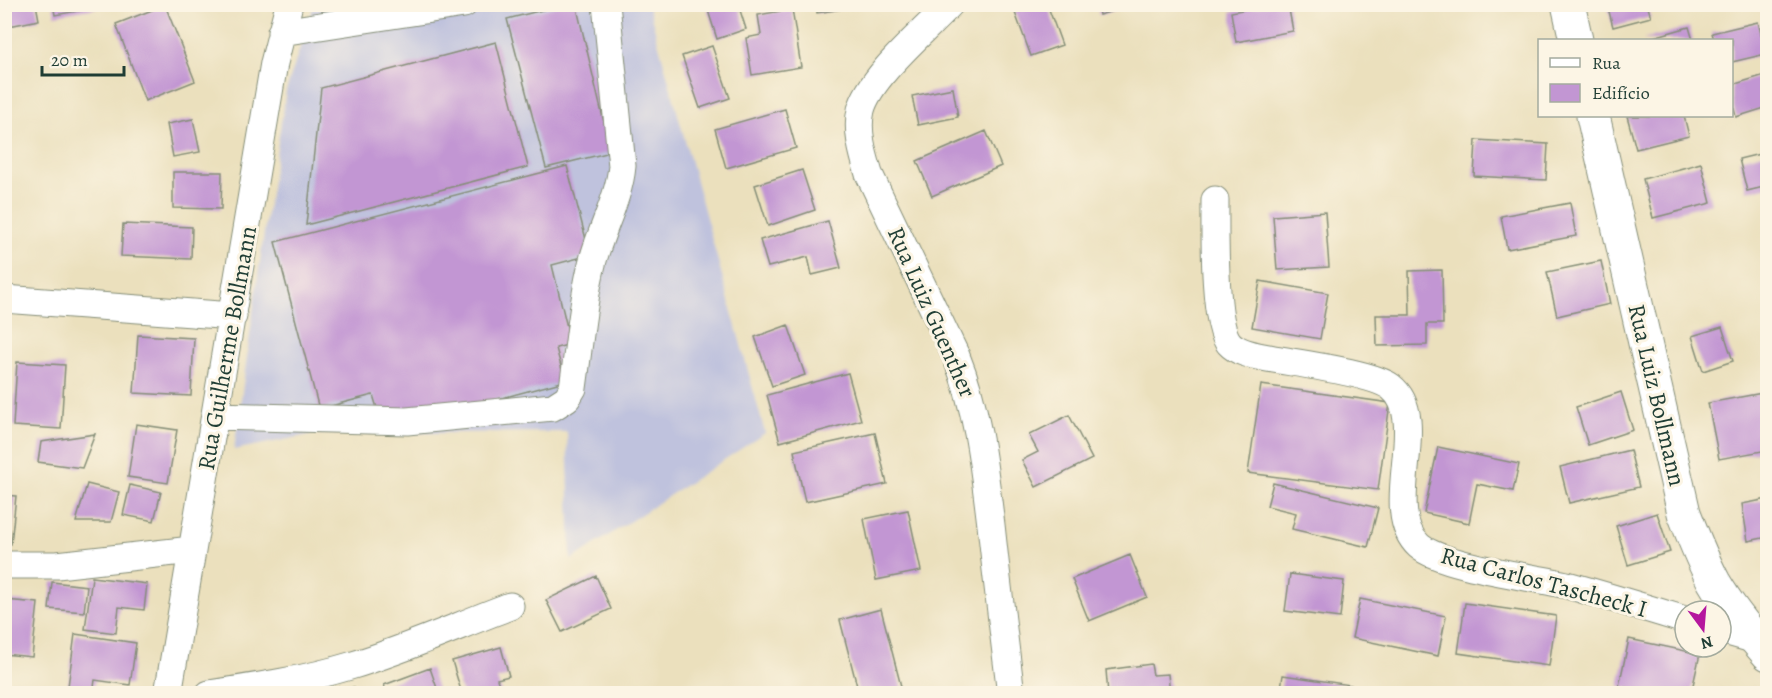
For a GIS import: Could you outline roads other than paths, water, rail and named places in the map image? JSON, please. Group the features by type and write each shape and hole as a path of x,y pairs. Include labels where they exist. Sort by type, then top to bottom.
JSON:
{"main road":[{"path":"1568,4 1576,39"},
{"name":"Rua Luiz Bollmann","path":"1593,117 1684,513 1715,583 1762,647"}],"street":[{"name":"Rua Guilherme Bollmann","path":"168,693 274,63 290,4"},
{"path":"281,32 464,4"},
{"path":"216,416 407,421 553,407 567,398 573,388 591,266 621,179 622,166 606,4"},
{"name":"Rua Luiz Guenther","path":"950,4 894,62 866,95 860,112 859,130 862,153 869,174 957,356 970,393 985,476 1011,693"},
{"name":"Rua Carlos Tascheck I","path":"1215,200 1217,282 1222,329 1230,344 1246,353 1372,378 1390,387 1402,399 1407,417 1403,487 1405,513 1409,531 1418,545 1433,555 1454,561 1568,586 1673,617"},
{"path":"4,299 233,316"},
{"path":"4,565 57,565 192,550"},
{"path":"209,693 277,683 348,667 510,606"},
{"path":"1733,635 1762,647"}]}
